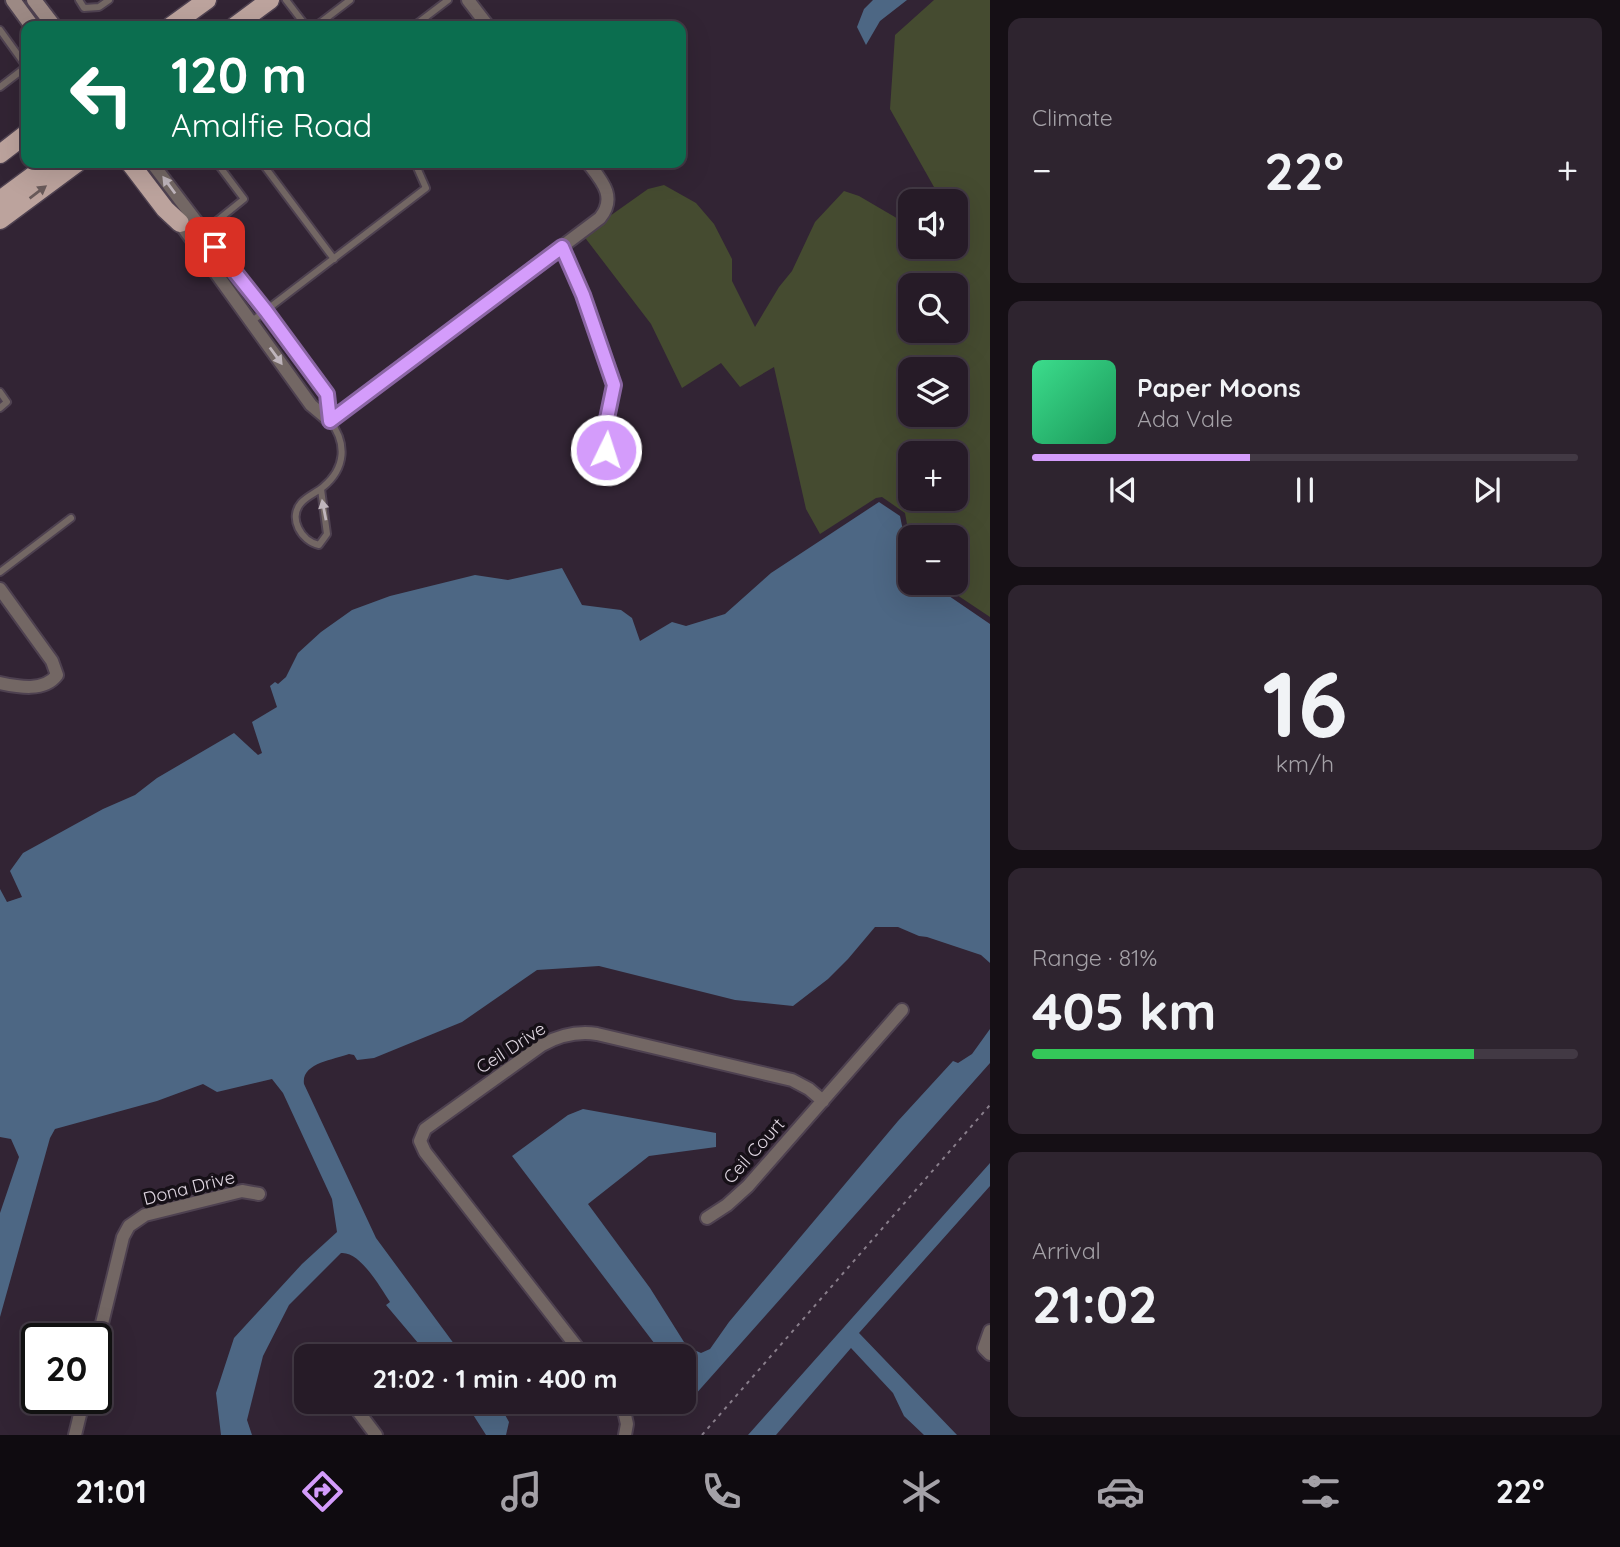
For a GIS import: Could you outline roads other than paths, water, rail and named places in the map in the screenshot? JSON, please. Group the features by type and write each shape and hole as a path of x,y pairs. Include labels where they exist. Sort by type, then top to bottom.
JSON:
{"main road":[{"path":"179,21 206,0"},
{"path":"242,21 270,0"},
{"path":"0,154 21,138"},
{"path":"0,200 43,168"},
{"path":"0,220 70,168"},
{"path":"136,168 165,209 180,223"}],"street":[{"path":"13,0 28,21"},
{"path":"34,0 50,21"},
{"path":"468,0 484,21"},
{"path":"156,168 327,394 330,421"},
{"path":"330,421 600,218 608,204 605,186 592,168"},
{"path":"180,223 312,405 330,421"},
{"path":"0,589 52,661 57,675 54,680 43,685 17,686 0,683"},
{"path":"823,1101 902,1010"},
{"name":"Ceil Drive","path":"575,1344 425,1152 420,1141 425,1129 542,1045 577,1033 597,1034 792,1080 809,1088 823,1101"},
{"name":"Ceil Court","path":"707,1218 748,1186 823,1101"},
{"name":"Dona Drive","path":"102,1323 123,1237 136,1220 145,1215 242,1191 259,1194"},
{"path":"987,1351 990,1331"},
{"path":"75,1435 80,1414"},
{"path":"360,1414 376,1435"}],"lane":[{"path":"79,0 85,8 99,8 109,0"},
{"path":"286,0 302,21"},
{"path":"323,21 350,0"},
{"path":"433,0 438,8"},
{"path":"421,21 448,0"},
{"path":"0,30 21,59"},
{"path":"0,87 21,70"},
{"path":"180,223 208,228 244,199 222,168"},
{"path":"266,168 334,259"},
{"path":"252,321 426,188 417,168"},
{"path":"562,247 583,295 614,385 604,433 608,466"},
{"path":"0,392 8,402 0,408"},
{"path":"321,489 327,534 318,545 311,543 301,533 295,517 303,500 321,489 339,465 343,448 338,431 330,421"},
{"path":"0,572 71,518"}],"water":[{"path":"873,0 907,0 880,21 866,45 857,27 864,9"},
{"path":"879,502 900,516 898,595 948,595 990,624 990,963 981,955 898,927 875,927 828,979 793,1006 735,1000 599,966 537,970 462,1022 374,1058 357,1060 354,1055 349,1054 313,1067 304,1077 304,1084 376,1238 454,1344 419,1344 386,1305 390,1302 369,1271 355,1258 341,1253 289,1305 263,1356 247,1420 252,1435 221,1435 216,1393 234,1338 302,1264 337,1232 332,1199 283,1093 272,1079 217,1092 203,1084 157,1101 55,1129 50,1138 0,1317 0,1213 19,1157 11,1139 0,1137 0,889 7,902 22,897 10,871 23,853 103,809 135,795 157,778 234,733 258,755 262,753 252,722 277,707 270,686 275,682 278,684 286,677 298,653 321,632 352,610 390,596 475,575 508,580 562,568 582,605 621,610 632,618 640,641 672,622 686,626 725,614 771,573"},
{"path":"990,1029 990,1063 696,1394 696,1351 701,1353 710,1349 729,1322 898,1121 953,1061 958,1063 972,1054"},
{"path":"583,1109 716,1133 716,1147 649,1156 588,1204 650,1288 686,1344 655,1344 512,1156 568,1115"},
{"path":"990,1163 990,1186 859,1333 957,1435 924,1435 904,1416 893,1393 851,1348 776,1435 748,1435"},
{"path":"473,1414 505,1414 509,1422 506,1435 486,1435"}]}
